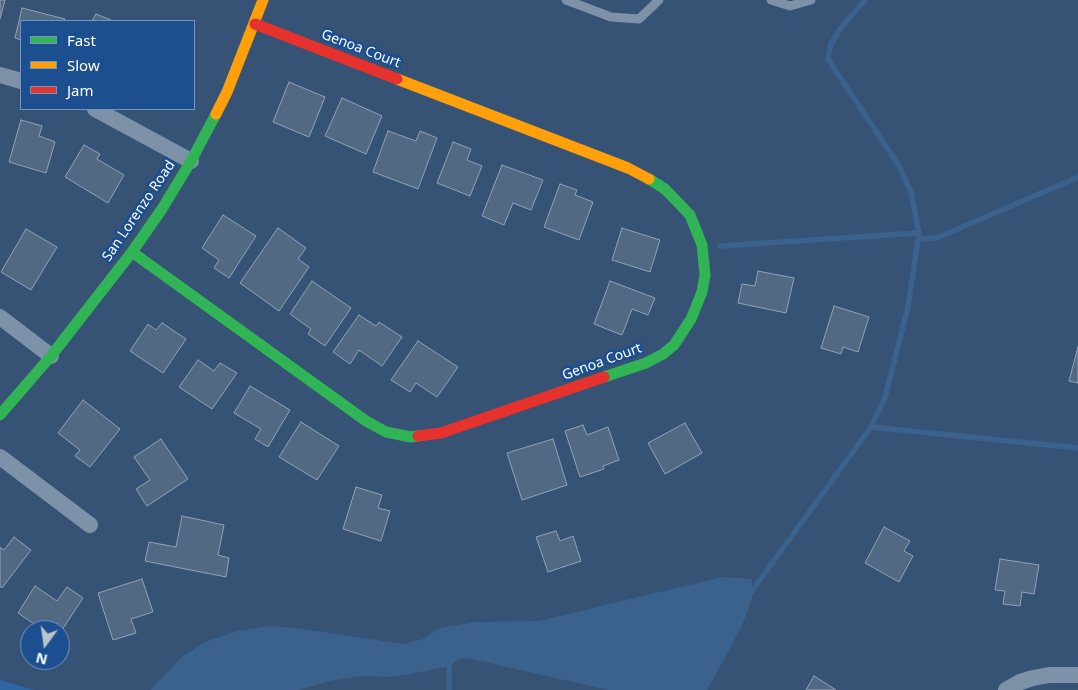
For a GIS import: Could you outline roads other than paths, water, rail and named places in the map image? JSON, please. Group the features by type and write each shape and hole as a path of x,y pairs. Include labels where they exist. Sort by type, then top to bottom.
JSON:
{"street":[{"name":"San Lorenzo Road","path":"0,415 51,356 132,252 162,209 191,161 227,92 263,0"},
{"name":"Genoa Court","path":"132,252 366,422 386,432 411,437 441,433 646,363 663,354 674,345 692,319 702,292 705,275 702,245 690,215 679,202 657,184 628,168 254,24"},
{"path":"0,75 20,81"},
{"path":"97,110 191,161"},
{"path":"0,317 51,356"},
{"path":"0,457 90,525"},
{"path":"1006,690 1020,682 1033,678 1050,675 1078,675"}],"lane":[{"path":"566,0 611,17 639,19 659,0"},
{"path":"771,0 790,6 811,0"}],"waterway":[{"path":"749,595 871,427 885,398 908,307 919,233 911,192 899,166 828,59 831,44 840,29 865,0"},
{"path":"919,239 937,238 1078,177"},
{"path":"720,246 919,233"},
{"path":"871,427 1078,448"},
{"path":"449,664 449,690"}]}
